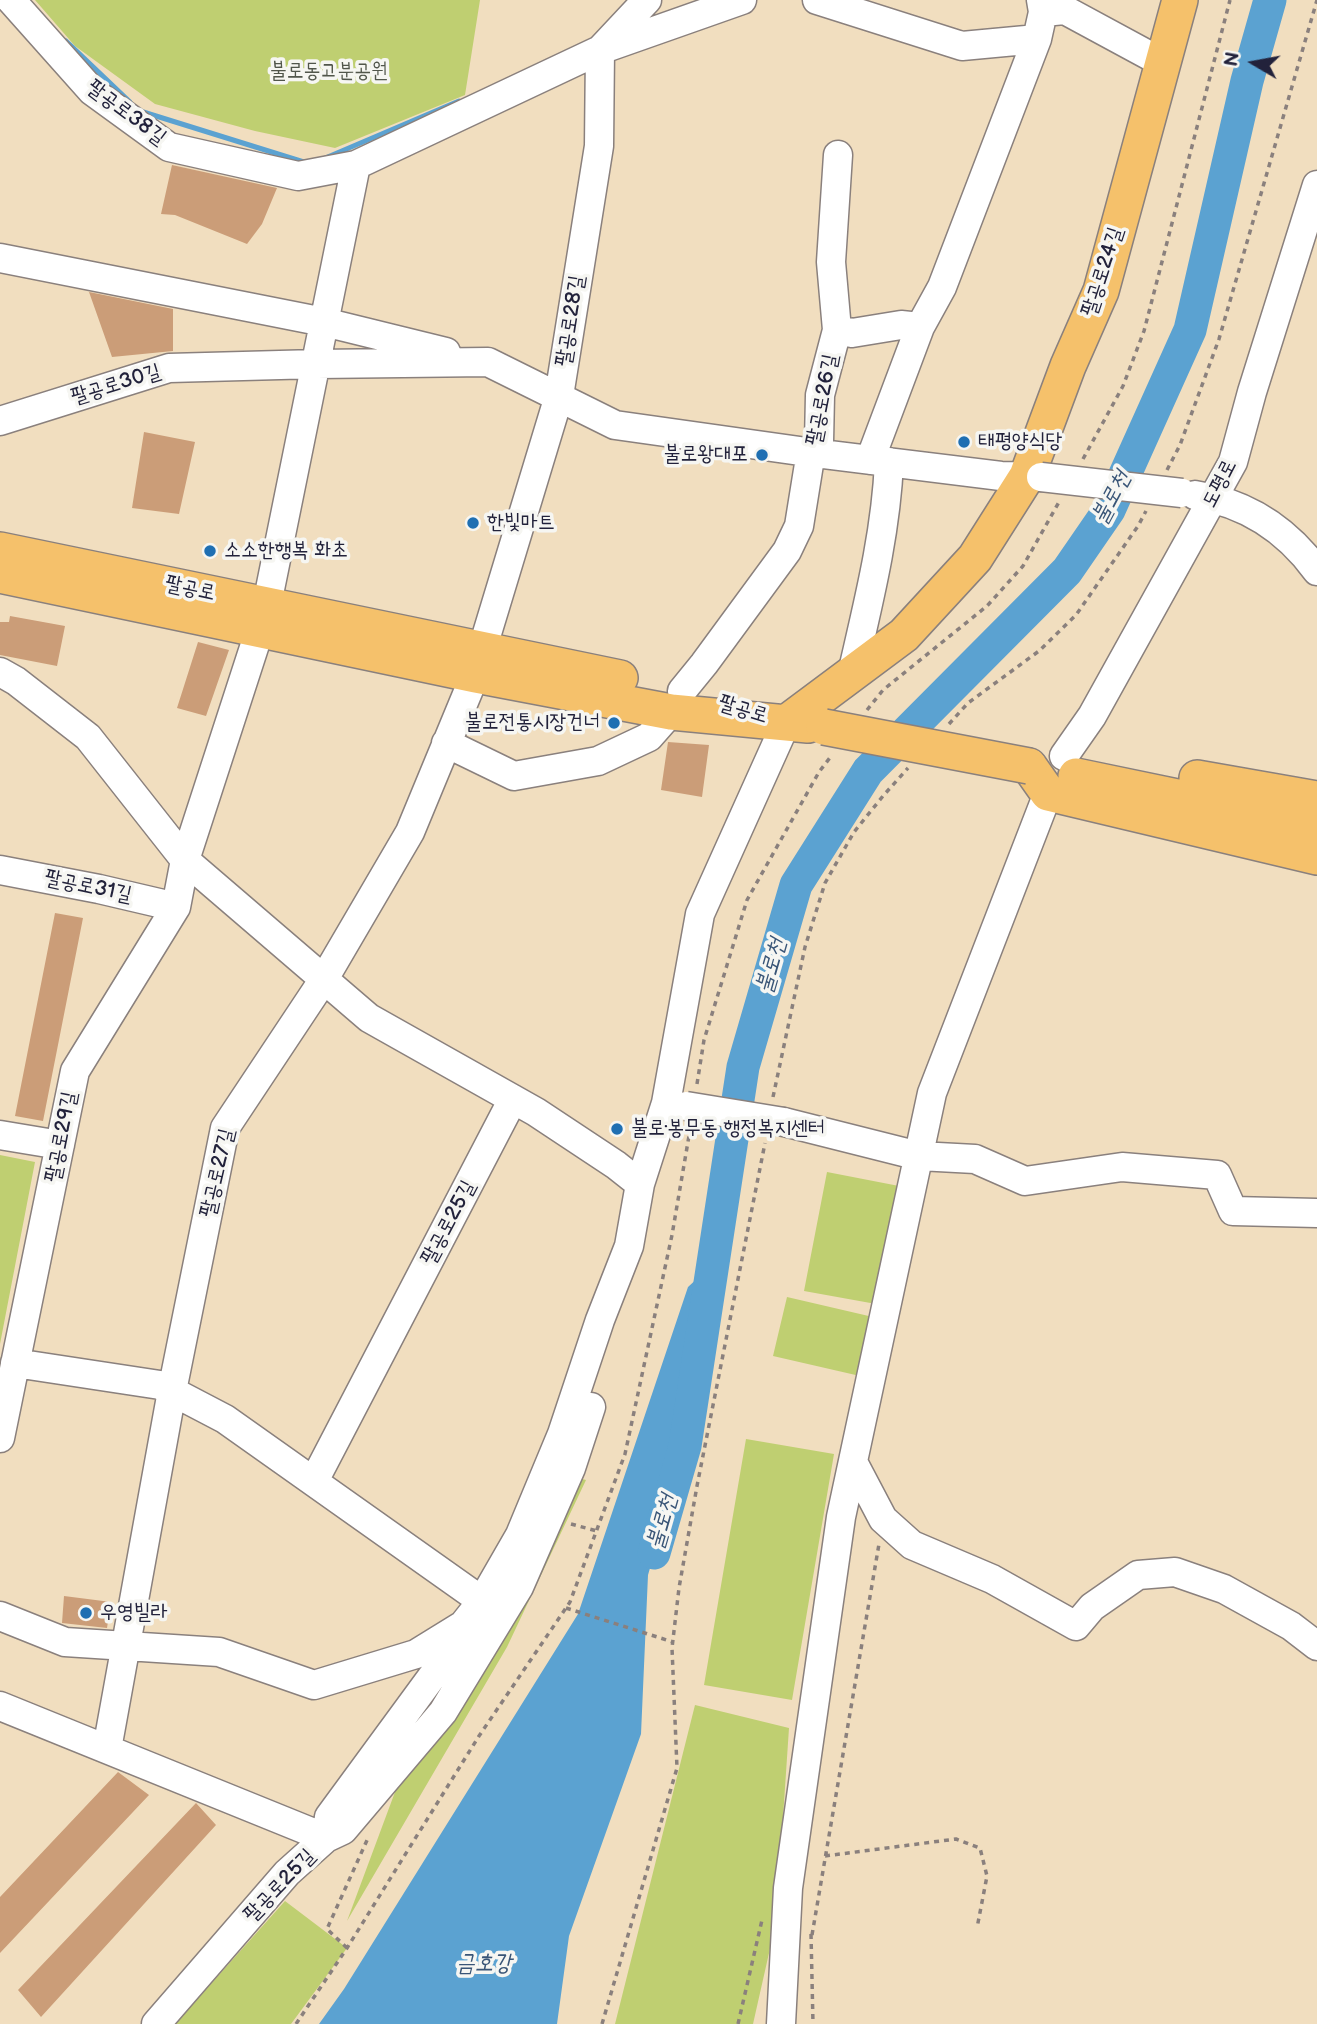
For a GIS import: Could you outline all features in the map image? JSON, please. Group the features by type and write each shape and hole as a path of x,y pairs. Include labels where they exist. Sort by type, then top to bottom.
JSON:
{"main road":[{"name":"팔공로24길","path":"786,723 904,635 975,558 1034,476 1068,366 1101,291 1180,0"},
{"name":"팔공로","path":"0,550 263,617 676,702 786,723 824,727 1038,779"},
{"name":"팔공로","path":"0,575 263,617"},
{"path":"1038,779 1064,756 1317,799"},
{"path":"1038,779 1317,826"},
{"path":"1038,779 1317,857"}],"street":[{"name":"팔공로38길","path":"11,0 92,91 169,147 298,176 356,165 600,50 741,0"},
{"path":"600,50 647,0"},
{"path":"817,0 961,46 1065,10 1163,63"},
{"path":"852,674 888,502 880,461 919,327 942,287 1040,17"},
{"name":"팔공로28길","path":"478,662 559,396 599,146 600,50"},
{"name":"팔공로26길","path":"446,743 514,776 598,761 649,737 793,539 799,526 809,464 819,442 820,395 837,330 831,262 838,155"},
{"path":"263,617 356,165"},
{"name":"도평로","path":"1064,756 1092,716 1233,462 1259,368 1316,193"},
{"name":"팔공로30길","path":"0,258 324,322 488,362 615,425 814,453"},
{"path":"837,330 852,333 901,325 919,327"},
{"name":"팔공로30길","path":"1,421 169,368 488,362"},
{"path":"814,453 1001,476 1172,486 1213,498 1260,517 1313,556"},
{"name":"팔공로29길","path":"0,1438 75,1071 176,907 186,860 263,617"},
{"name":"팔공로27길","path":"107,1749 225,1128 324,979 410,832 478,662"},
{"path":"8,677 88,737 186,860 369,1018 513,1099 616,1165 640,1184"},
{"name":"팔공로25길","path":"156,2024 287,1873 326,1838 329,1817 453,1648 463,1625 482,1601 520,1535 562,1434 600,1320 629,1246 640,1184 676,1105 700,914 786,723"},
{"path":"781,2024 788,1888 841,1517 932,1093 1038,779"},
{"name":"팔공로31길","path":"0,870 176,907"},
{"name":"팔공로25길","path":"314,1481 513,1099"},
{"path":"676,1105 774,1121 919,1156 975,1159 1024,1181 1122,1167 1217,1175 1233,1211 1317,1213"},
{"path":"0,1135 60,1145"},
{"path":"0,1706 326,1838 343,1830 443,1712 519,1587 571,1468 612,1343 629,1246"},
{"path":"15,1363 160,1385 173,1391 225,1419 482,1601"},
{"path":"853,1462 883,1519 912,1545 992,1579 1076,1626 1092,1606 1138,1575 1175,1572 1224,1589 1291,1626 1317,1646"},
{"path":"0,1616 65,1643 219,1652 314,1685 416,1654 463,1625"}],"path":[{"path":"1172,486 1180,445 1219,339 1317,0"},
{"path":"949,724 968,704 1039,651 1076,615 1138,526 1150,503"},
{"path":"602,2024 677,1768 672,1671 679,1588 697,1486 774,1121 805,947 825,883 854,832 911,765"},
{"path":"296,2024 480,1736 570,1602 625,1454 673,1235"},
{"path":"812,1936 883,1519"},
{"path":"561,1521 597,1531"},
{"path":"566,1608 673,1642"},
{"path":"347,1948 327,1929 373,1827"},
{"path":"825,1856 956,1839 980,1848 987,1875 977,1928"},
{"path":"738,2024 762,1919"}],"green space":[{"name":"불로동고분공원","path":"35,0 480,0 465,95 335,148 255,131 155,104 75,46"},
{"path":"0,1155 35,1162 0,1344"},
{"path":"827,1172 899,1186 876,1304 804,1291"},
{"path":"787,1297 873,1317 860,1376 773,1356"},
{"path":"746,1439 834,1454 792,1700 704,1685"},
{"path":"571,1476 586,1480 507,1647 347,1921 411,1749"},
{"path":"695,1705 789,1728 776,1922 753,2024 615,2024"},
{"path":"285,1901 347,1948 291,2024 175,2024"}],"water":[{"name":"금호강","path":"714,1263 685,1446 648,1575 641,1734 569,1936 557,2024 319,2024 344,1989 578,1614 688,1287"}],"building":[{"path":"172,165 277,188 262,224 247,244 175,215 161,214"},
{"path":"89,292 173,309 173,351 112,357"},
{"path":"144,432 195,442 179,514 132,508"},
{"path":"10,616 65,626 57,666 0,655 0,622 9,622"},
{"path":"198,642 229,650 206,716 177,708"},
{"path":"668,742 709,745 702,797 661,790"},
{"path":"55,913 83,918 43,1121 15,1116"},
{"name":"우영빌라","path":"64,1596 111,1602 107,1628 62,1623"},
{"path":"118,1772 149,1795 0,1953 0,1897"},
{"path":"196,1803 216,1825 41,2017 18,1990"}],"waterway":[{"name":"불로천","path":"654,1553 685,1446 743,1067 796,885 868,771 1067,571 1109,510 1190,330 1247,81 1270,0"},
{"path":"66,41 130,102"},
{"path":"323,159 459,101"},
{"path":"140,111 307,163"}],"place":[{"name":"태평양식당","path":"964,442"},
{"name":"불로왕대포","path":"762,455"},
{"name":"한빛마트","path":"473,523"},
{"name":"소소한행복 화초","path":"210,551"},
{"name":"불로전통시장건너","path":"614,723"},
{"name":"불로·봉무동 행정복지센터","path":"617,1129"},
{"name":"우영빌라","path":"86,1613"}]}
